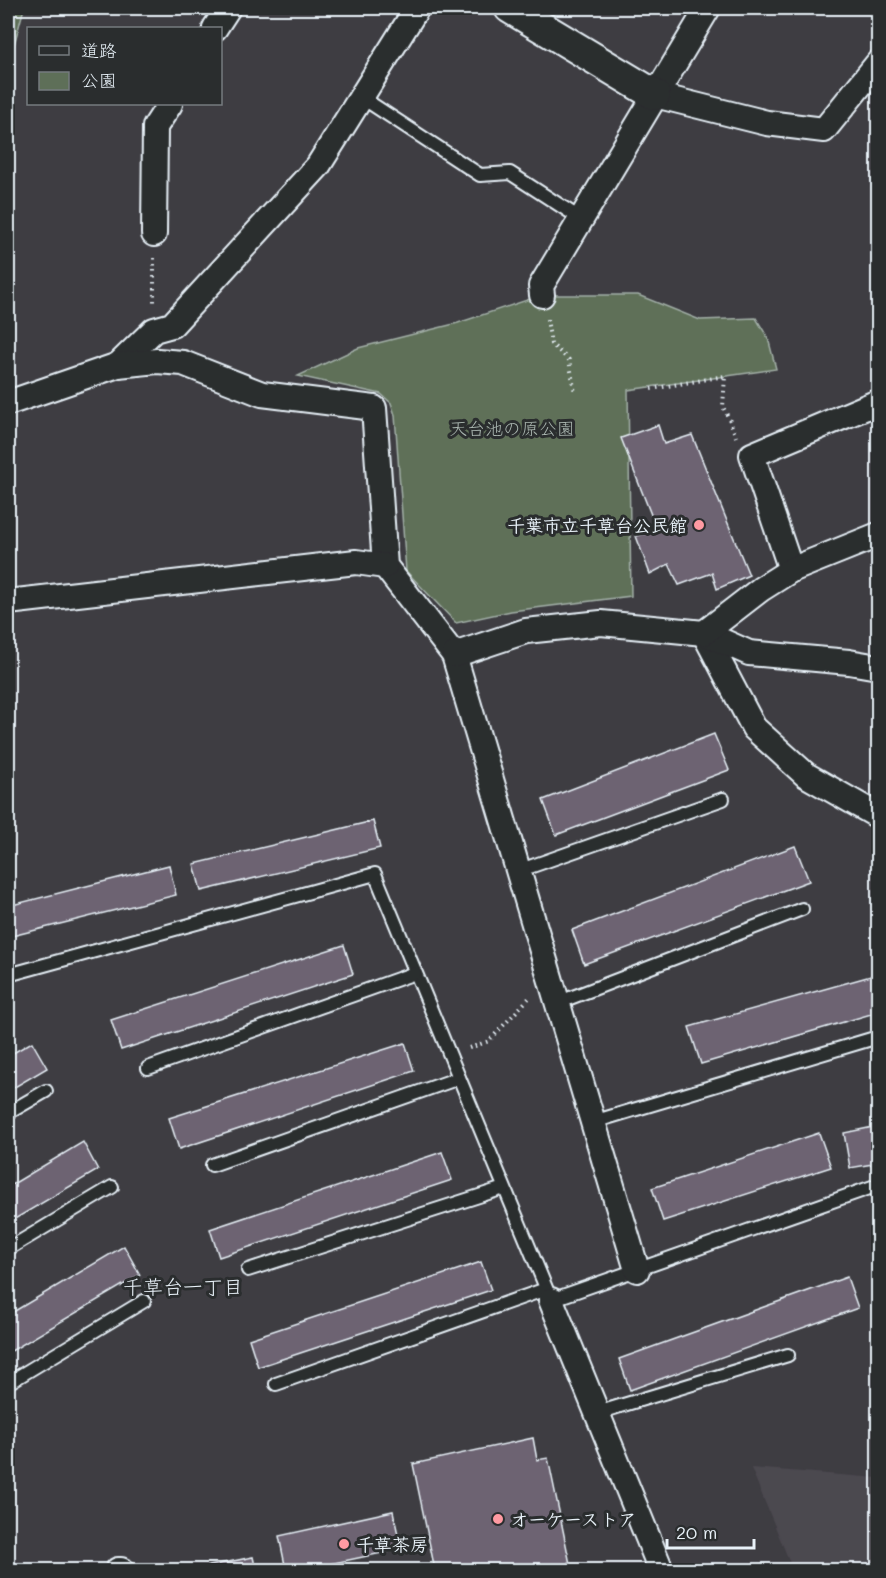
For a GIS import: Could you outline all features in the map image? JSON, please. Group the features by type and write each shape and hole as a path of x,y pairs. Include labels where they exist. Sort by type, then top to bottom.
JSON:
{"street":[{"path":"216,27 228,8"},
{"path":"118,365 154,330 172,325 318,166 417,8"},
{"path":"510,8 655,95 767,123 824,130 879,63"},
{"path":"542,294 541,286 708,8"},
{"path":"154,234 155,128 169,105"},
{"path":"8,403 118,365 157,361 183,363 262,394 374,408 385,566 454,655 637,1270"},
{"path":"791,570 752,455 879,402"},
{"path":"704,633 761,589 791,570 879,535"},
{"path":"8,602 356,562 385,566"},
{"path":"454,655 525,631 601,623 704,633 749,653 879,667"},
{"path":"704,633 754,728 806,775 879,816"},
{"path":"849,662 879,651"},
{"path":"548,1295 661,1570"}],"lane":[{"path":"361,97 480,175 510,173 580,219"},
{"path":"518,871 723,799"},
{"path":"8,975 375,874 548,1295"},
{"path":"557,1003 802,909"},
{"path":"148,1068 415,973"},
{"path":"593,1122 879,1037"},
{"path":"212,1165 459,1078"},
{"path":"8,1113 46,1091"},
{"path":"276,1384 548,1295 637,1270 879,1185"},
{"path":"8,1249 112,1187"},
{"path":"248,1270 504,1188"},
{"path":"8,1383 144,1301"},
{"path":"597,1413 788,1355"}],"path":[{"path":"154,234 154,330"},
{"path":"542,294 551,344 569,360 575,393"},
{"path":"651,390 725,376 723,407 738,442"},
{"path":"489,1041 530,998"}],"shaded area":[{"path":"751,1468 878,1478 878,1570 793,1570"}],"green space":[{"path":"8,8 24,8 8,67"},
{"name":"天台池の原公園","path":"542,295 638,295 700,320 756,318 768,338 776,369 628,390 631,596 511,611 456,623 406,571 395,415 391,403 381,394 298,376 358,348 458,323"}],"building":[{"path":"658,425 664,444 692,435 749,575 717,589 712,573 679,585 669,564 650,574 636,536 657,530 621,438"},
{"path":"714,734 729,770 556,835 543,800"},
{"path":"373,821 380,848 201,891 194,864"},
{"path":"795,846 809,881 584,964 572,930"},
{"path":"169,865 176,895 8,937 8,906"},
{"path":"344,945 353,974 121,1050 111,1020"},
{"path":"878,974 878,1012 701,1064 689,1027"},
{"path":"32,1042 47,1068 8,1091 8,1056"},
{"path":"405,1043 414,1071 179,1149 169,1118"},
{"path":"878,1126 878,1163 850,1168 844,1133"},
{"path":"819,1133 831,1167 663,1221 652,1188"},
{"path":"83,1142 98,1170 8,1223 8,1187"},
{"path":"442,1152 452,1180 219,1257 210,1229"},
{"path":"124,1246 140,1275 8,1353 8,1315"},
{"path":"481,1262 491,1290 258,1367 249,1339"},
{"path":"847,1277 858,1308 630,1390 619,1359"},
{"path":"533,1438 537,1460 548,1458 570,1564 541,1570 435,1570 413,1464"},
{"path":"393,1511 401,1549 301,1570 286,1570 279,1536"},
{"path":"253,1557 256,1570 190,1570"}],"place":[{"name":"千葉市立千草台公民館","path":"699,525"},
{"name":"オーケーストア","path":"498,1519"},
{"name":"千草茶房","path":"344,1544"}],"district":[{"name":"千草台一丁目","path":"183,1286"}]}
